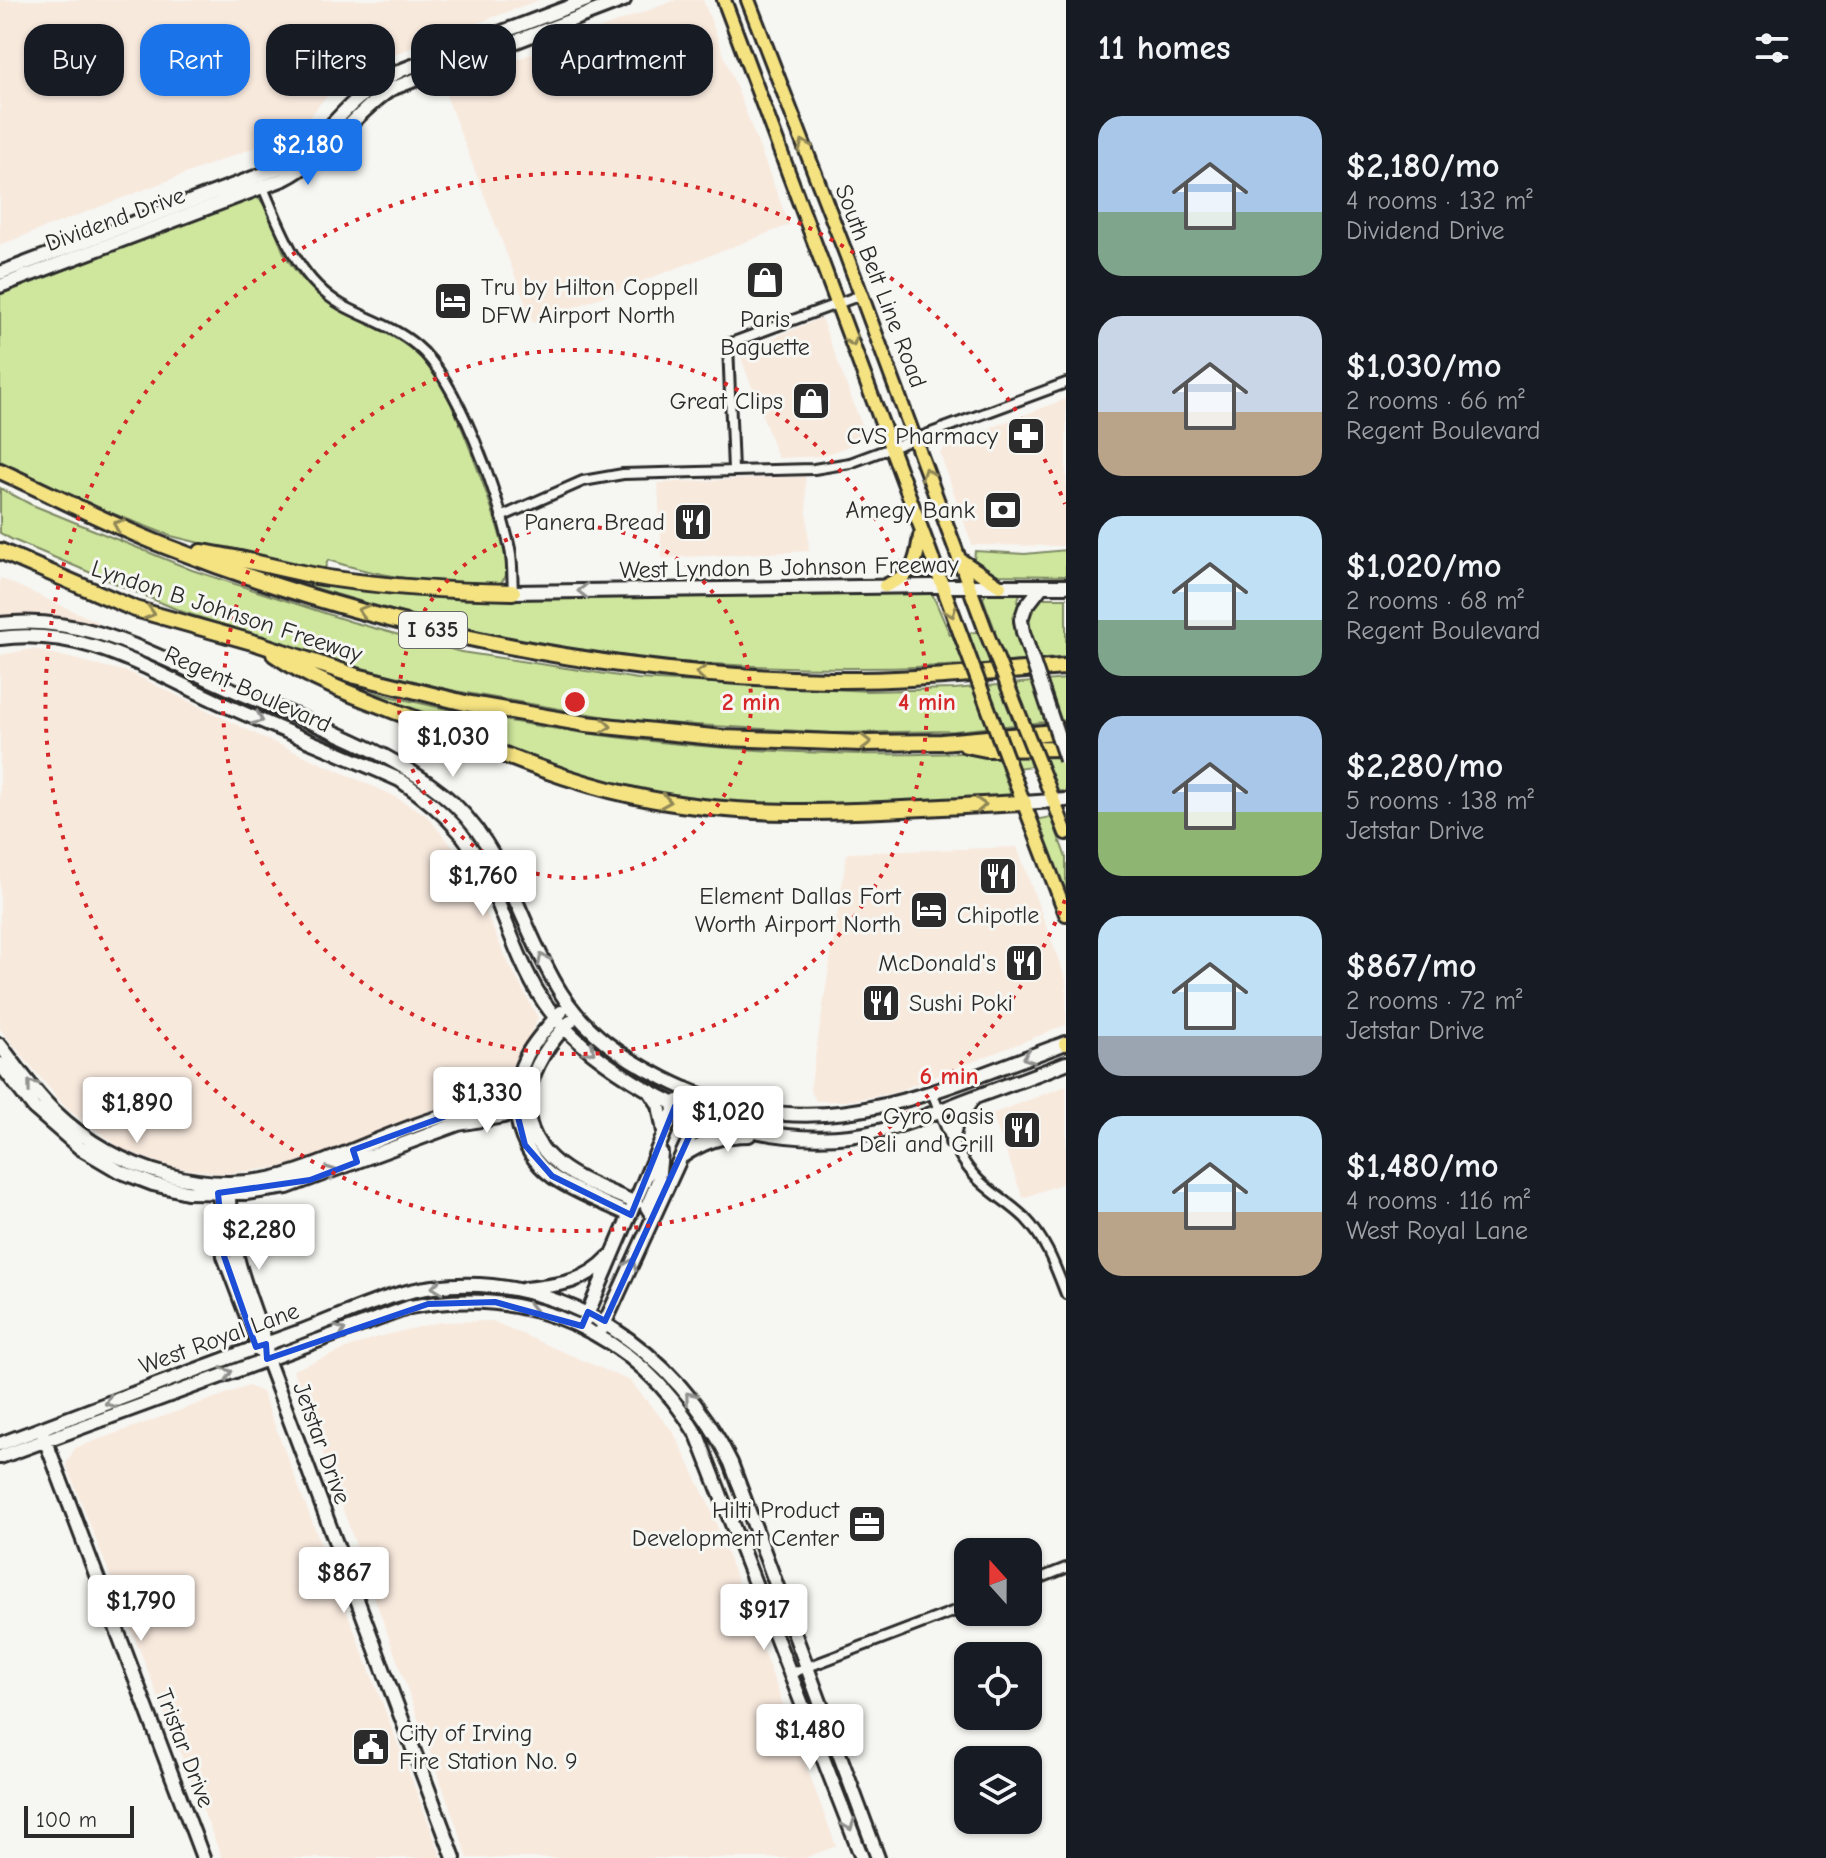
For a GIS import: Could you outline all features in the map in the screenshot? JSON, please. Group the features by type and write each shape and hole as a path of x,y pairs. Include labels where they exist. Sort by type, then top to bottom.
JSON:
{"highway":[{"name":"Lyndon B Johnson Freeway","path":"0,471 165,546 296,591 457,637 616,664 721,675 890,679 1066,667"},
{"path":"165,546 245,558 326,578 454,591 513,592"},
{"name":"Lyndon B Johnson Freeway","path":"0,551 135,609 259,644 369,680 465,703 586,724 723,738 861,743 942,742 1066,731"},
{"path":"259,644 303,674 525,763 636,796 684,804 773,811 1024,803"},
{"path":"942,742 986,749 1066,748"}],"main road":[{"name":"South Belt Line Road","path":"724,0 1066,914"},
{"name":"South Belt Line Road","path":"748,0 987,634 1047,784 1060,800 1066,831"},
{"path":"885,586 906,576 912,568 917,560 921,533"},
{"path":"959,559 1000,586"}],"street":[{"name":"Dividend Drive","path":"516,32 587,0"},
{"name":"Dividend Drive","path":"516,35 624,0"},
{"name":"Dividend Drive","path":"0,273 306,168 359,114 391,89 411,80"},
{"name":"Dividend Drive","path":"0,286 261,181"},
{"path":"261,181 295,260 317,285 340,304 385,324 416,345 441,373 463,416 501,517 511,552 513,592"},
{"path":"733,470 728,344 861,295"},
{"path":"501,517 583,481 623,474 814,469 850,463 1066,383"},
{"path":"1042,586 1025,608 1021,620 1066,760"},
{"name":"West Lyndon B Johnson Freeway","path":"513,592 1066,586"},
{"name":"Regent Boulevard","path":"0,624 33,622 65,625 123,640 411,771 458,808 486,845 555,983 577,1015 614,1050 708,1098 748,1110 831,1114 871,1110 932,1092 1066,1043"},
{"name":"Regent Boulevard","path":"0,638 48,636 105,648 226,706 400,780 447,818 472,851 523,963 541,997 561,1022 600,1059 675,1106 740,1128 771,1134 814,1137 860,1134 897,1126 1066,1063"},
{"path":"1024,803 1060,800"},
{"path":"3,1057 53,1110 98,1146 154,1172 224,1188 310,1180 355,1156 458,1124 504,1116 518,1109 536,1064 569,1004"},
{"path":"561,1022 577,1015"},
{"path":"582,1326 675,1106 686,1089"},
{"path":"649,1091 659,1105 663,1139 658,1181 647,1207 652,1215"},
{"path":"932,1092 952,1142 973,1174 1024,1218 1044,1242 1066,1294"},
{"path":"599,1336 708,1098"},
{"path":"952,1142 956,1122 974,1098"},
{"path":"518,1109 545,1152 572,1181 633,1209"},
{"path":"679,1159 715,1138 771,1134"},
{"name":"Jetstar Drive","path":"224,1188 234,1254 261,1345 454,1858"},
{"path":"515,1290 559,1285 585,1278 617,1249"},
{"name":"West Royal Lane","path":"0,1457 43,1435 261,1345 415,1291 463,1285 515,1290 587,1312 629,1338 692,1398 716,1432 731,1463 877,1855"},
{"name":"West Royal Lane","path":"0,1444 43,1435 410,1307 466,1299 523,1308 582,1326 648,1371 683,1411 713,1471 862,1858"},
{"path":"615,1302 619,1325 629,1338"},
{"name":"Tristar Drive","path":"43,1435 203,1858"},
{"path":"713,1471 731,1463"},
{"path":"1042,1577 1066,1568"},
{"path":"792,1673 954,1611"},
{"path":"862,1858 877,1855"}],"highlighted area":[{"path":"504,1105 516,1109 525,1145 552,1176 631,1215 675,1106 699,1115 605,1321 588,1312 582,1326 495,1302 428,1304 267,1359 266,1344 256,1347 224,1256 218,1193 310,1180 357,1162 353,1150 457,1112"}],"shaded area":[{"path":"0,0 539,0 475,24 411,24 411,48 395,54 395,24 266,24 266,96 327,96 302,129 0,245"},
{"path":"676,0 703,0 712,24 612,24"},
{"path":"713,26 789,225 533,323 446,96 516,96 516,60 532,54 532,96 713,96"},
{"path":"821,318 867,439 822,456 778,458 739,352"},
{"path":"1066,399 1066,546 972,545 940,453 948,444"},
{"path":"805,476 809,551 662,558 658,483"},
{"path":"0,578 96,621 102,632 0,624"},
{"path":"33,649 131,673 262,737 390,794 425,814 460,856 509,964 538,1018 504,1095 450,1108 297,1165 223,1174 170,1167 122,1149 66,1108 0,1029 0,655"},
{"path":"1017,847 1066,980 1066,1025 893,1093 847,1101 816,1101 810,1090 847,853"},
{"path":"1066,1086 1066,1182 1023,1198 992,1114"},
{"path":"492,1321 630,1381 674,1433 709,1505 836,1846 805,1858 468,1858 293,1370 374,1338 440,1322"},
{"path":"248,1386 262,1392 442,1858 222,1858 66,1464 75,1448"}],"green space":[{"path":"253,196 264,205 284,253 310,287 337,307 409,348 439,380 466,439 494,517 506,560 505,577 500,583 482,587 423,581 366,571 328,560 323,573 171,536 101,509 0,461 0,292"},
{"path":"0,488 30,504 192,570 352,622 461,652 638,679 868,691 954,689 1066,679 1066,720 955,731 832,733 630,721 455,691 345,664 183,612 11,539 0,533"},
{"path":"1066,550 1066,576 995,575 985,572 985,568 974,559 975,551 1025,554"},
{"path":"254,568 330,583 432,597 931,591 950,635 995,630 983,598 986,594 1020,594 1017,602 1024,606 1038,598 1066,598 1066,657 978,664 847,668 620,657 545,646 461,628"},
{"path":"346,685 409,701 537,726 665,743 860,754 1066,752 1066,795 1063,791 1057,792 1046,764 1002,770 1012,798 820,806 724,804 677,799 630,790 557,769"},
{"path":"1051,817 1066,858 1066,900 1035,820"}],"place":[{"name":"Paris Baguette","path":"765,280"},
{"name":"Tru by Hilton Coppell DFW Airport North","path":"453,301"},
{"name":"Great Clips","path":"811,401"},
{"name":"CVS Pharmacy","path":"1026,436"},
{"name":"Amegy Bank","path":"1003,510"},
{"name":"Panera Bread","path":"693,522"},
{"name":"Chipotle","path":"998,876"},
{"name":"Element Dallas Fort Worth Airport North","path":"929,910"},
{"name":"McDonald's","path":"1024,963"},
{"name":"Sushi Poki","path":"881,1003"},
{"name":"Gyro Oasis Deli and Grill","path":"1022,1130"},
{"name":"Hilti Product Development Center","path":"867,1524"},
{"name":"City of Irving Fire Station No. 9","path":"371,1747"}]}
